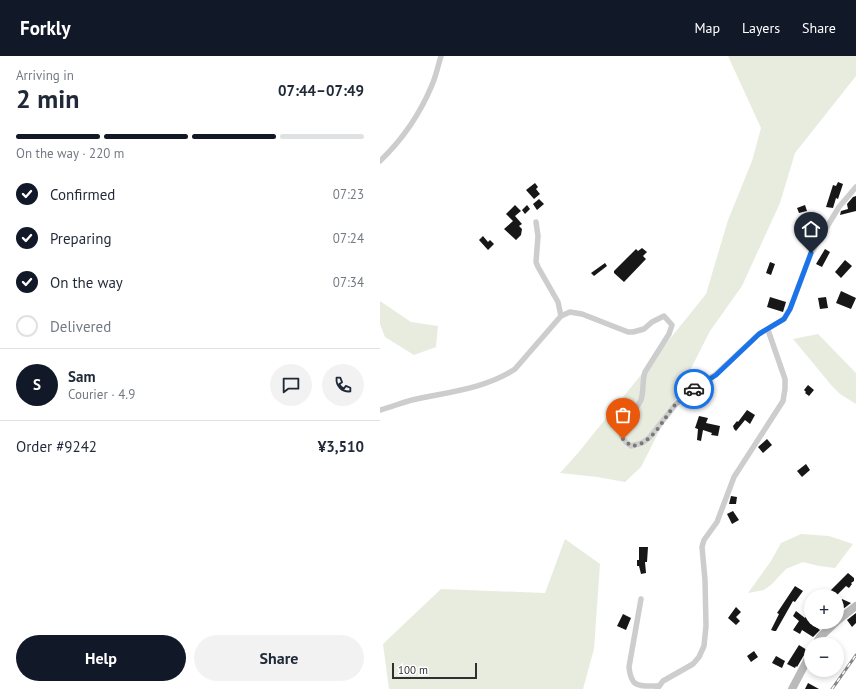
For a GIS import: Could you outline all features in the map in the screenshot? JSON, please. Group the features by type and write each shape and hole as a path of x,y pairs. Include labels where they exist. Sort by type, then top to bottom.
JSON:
{"main road":[{"path":"844,616 856,606"},
{"path":"820,637 829,629"},
{"path":"792,689 804,666"}],"street":[{"path":"380,161 390,152 414,121 432,85 441,56"},
{"path":"380,410 412,400 470,388 507,374 515,369 561,316 570,312 582,314 628,332 644,330 652,322 664,316 672,325 669,334 645,372 641,398 622,426 620,432 623,439 631,446 642,443 649,438 676,404 701,383 716,375 759,334 768,330 784,319 790,309 811,253 839,207 856,187"},
{"path":"536,222 538,245 536,262 558,302 561,316"},
{"path":"641,599 629,667 630,678 634,684 658,688 663,681 693,664 699,657 704,646 706,626 706,588 702,547 704,540 717,522 734,478 782,401 786,389 785,378 768,330"}],"shaded area":[{"path":"728,56 856,56 856,76 795,153 780,203 742,286 710,331 641,467 625,482 560,473 578,453 706,294 728,220 752,161 761,128"},
{"path":"380,301 411,322 438,326 436,347 414,355 385,337 380,324"},
{"path":"818,334 856,373 856,404 840,394 832,386 793,339"},
{"path":"801,534 829,536 853,544 835,568 803,562 786,569 764,590 748,593 771,561 781,543"},
{"path":"565,539 600,564 594,649 583,689 389,689 383,644 441,589 545,593"}],"building":[{"path":"838,182 843,184 838,199 836,198 833,208 826,207 833,185 836,186"},
{"path":"535,183 538,187 536,189 540,194 534,199 526,190"},
{"path":"856,196 856,211 840,215 841,211 848,209 847,204 853,197"},
{"path":"539,199 544,204 537,210 533,204"},
{"path":"515,205 521,211 515,216 522,224 519,226 522,229 521,235 516,240 504,229 513,221 506,214"},
{"path":"527,205 530,209 525,214 522,210"},
{"path":"805,205 807,211 799,213 797,208"},
{"path":"812,214 813,218 806,220 805,215"},
{"path":"819,220 820,224 813,226 812,221"},
{"path":"483,236 488,242 490,240 494,244 488,250 479,240"},
{"path":"642,248 647,252 643,256 646,259 624,282 614,273 614,271 636,249 638,251"},
{"path":"825,249 830,252 822,267 816,264"},
{"path":"845,260 852,266 841,278 835,272"},
{"path":"770,262 775,264 771,275 766,273"},
{"path":"605,263 607,266 594,276 591,273"},
{"path":"841,291 856,298 851,309 836,303"},
{"path":"770,297 786,302 783,312 767,307"},
{"path":"826,297 828,308 820,309 818,298"},
{"path":"808,385 814,390 809,396 804,390"},
{"path":"747,410 755,415 750,424 745,420 736,431 733,426"},
{"path":"699,416 708,418 706,423 720,426 718,436 711,435 712,433 703,430 701,441 697,440 698,429 695,428"},
{"path":"767,439 772,445 763,453 758,447"},
{"path":"806,464 810,470 802,477 797,471"},
{"path":"731,496 737,497 736,504 729,504"},
{"path":"733,511 739,520 732,524 727,514"},
{"path":"639,547 648,547 647,562 645,562 646,573 641,574 639,566 637,566 637,560 639,560"},
{"path":"848,573 854,578 854,581 851,583 852,584 849,588 846,586 843,589 832,589"},
{"path":"795,586 803,591 795,602 793,601 776,631 771,630 779,614 777,613"},
{"path":"844,600 851,603 844,608"},
{"path":"736,607 741,612 736,617 740,621 736,625 728,618"},
{"path":"796,611 804,617 804,629 820,630 813,637 802,630 800,634 793,630 799,621 793,616"},
{"path":"856,613 856,623 852,627 847,620"},
{"path":"623,614 631,618 626,630 617,626"},
{"path":"799,645 804,648 804,655 797,667 796,666 795,668 787,664"},
{"path":"754,651 758,657 751,662 747,656"},
{"path":"776,656 785,661 782,668 772,663"},
{"path":"808,683 819,689 805,689"}],"railway":[{"path":"832,689 856,655"}],"way so far":[{"path":"623,439 631,446 642,443 649,438 676,404 694,389"}],"route":[{"path":"694,389 701,383 716,375 759,334 768,330 784,319 790,309 811,253"}]}
